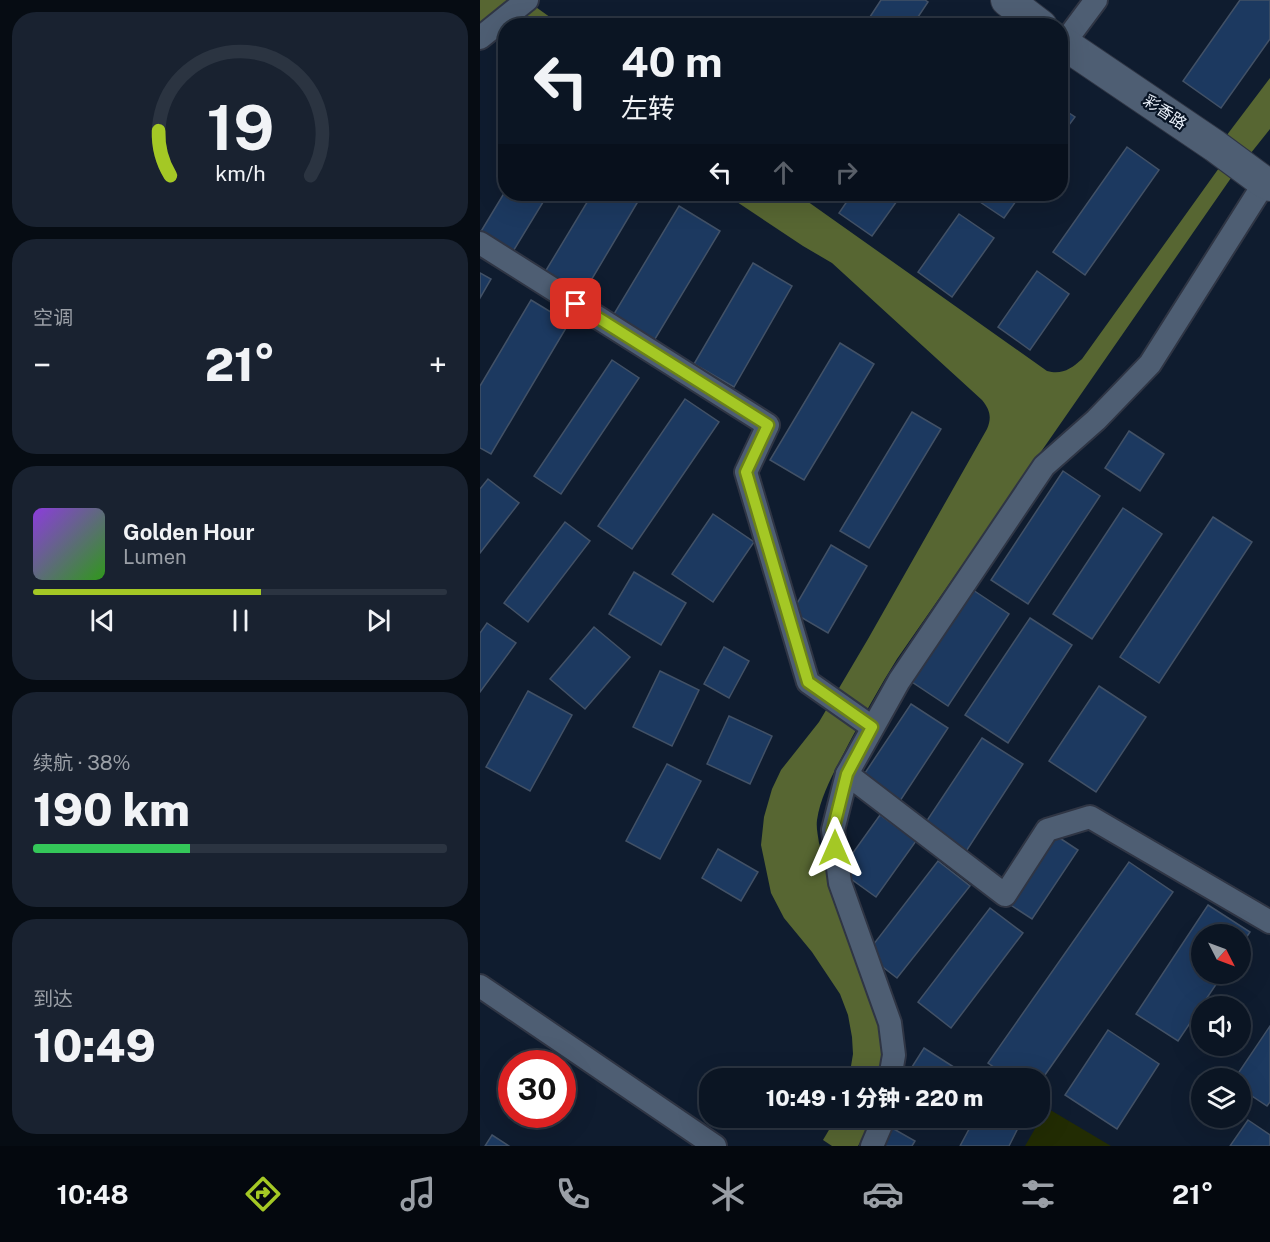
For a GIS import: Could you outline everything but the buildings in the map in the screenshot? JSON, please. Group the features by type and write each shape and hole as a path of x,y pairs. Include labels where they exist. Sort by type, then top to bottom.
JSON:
{"street":[{"path":"505,18 527,0"},
{"name":"彩香路","path":"1007,0 1031,18"},
{"path":"1068,25 1096,0"},
{"path":"480,38 498,23"},
{"name":"彩香路","path":"1068,45 1265,182"},
{"path":"892,1068 894,1055 890,1023 840,883 833,830 847,774 868,725 1044,466 1096,420 1150,364 1265,182"},
{"path":"480,243 768,425 746,472 808,682 868,725"},
{"path":"847,774 1005,895 1047,830 1090,817 1270,922"},
{"path":"480,986 715,1146"},
{"path":"872,1146 880,1128"}],"shaded area":[{"path":"480,0 526,0 551,18 498,18 498,39 480,27"},
{"path":"1270,78 1270,129 1231,178 897,659 855,732 826,790 817,820 819,843 884,1038 880,1068 851,1068 852,1037 848,1015 840,994 812,952 784,918 771,893 761,845 764,817 772,789 781,770 819,722 868,639 987,429 989,414 982,400 832,263 736,201 807,201 1047,371 1062,372 1082,359 1219,168 1208,160"},
{"path":"1050,1110 1111,1146 1025,1146 1035,1128 1050,1128"},
{"path":"830,1128 869,1128 858,1146 832,1146 823,1140"}],"route":[{"path":"576,304 768,425 746,472 808,682 872,727 847,774 833,830 835,848"}]}
